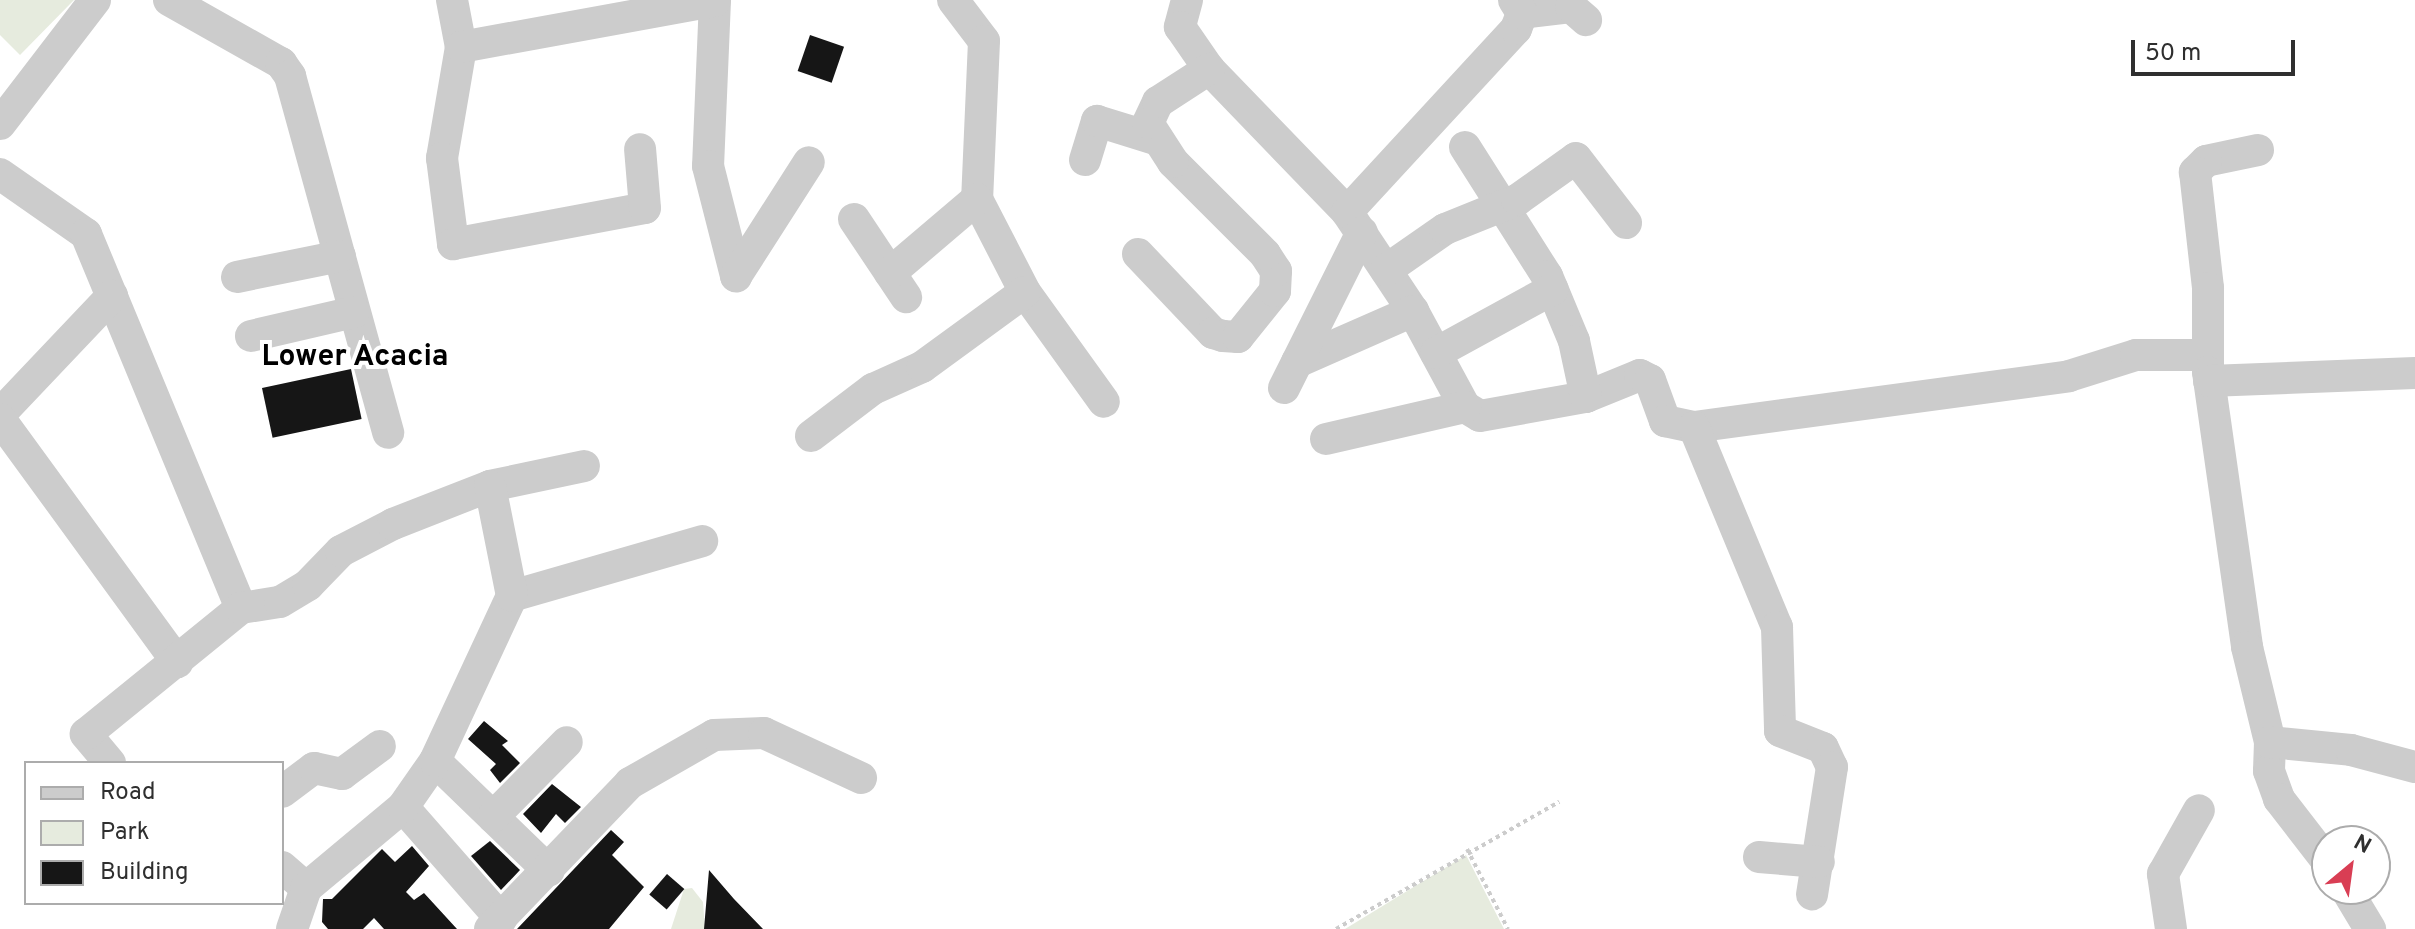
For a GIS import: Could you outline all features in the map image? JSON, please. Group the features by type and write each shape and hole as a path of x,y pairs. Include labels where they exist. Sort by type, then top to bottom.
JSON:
{"street":[{"path":"0,124 95,0"},
{"path":"169,0 281,63 290,76 388,433"},
{"path":"452,0 461,47 442,158 453,244 645,208 640,149"},
{"path":"953,0 984,41 977,199 1025,292 1104,402"},
{"path":"1187,0 1180,27 1209,69 1355,222 1413,311 1465,407 1480,416 1586,397 1640,375 1650,380 1665,421 1694,427 2069,376 2136,355 2208,368 2415,373"},
{"path":"461,47 715,1 708,166 736,276 809,162"},
{"path":"1413,311 1290,375 1355,222 1516,29 1518,6 1571,7 1586,20"},
{"path":"1152,138 1148,123 1158,102 1209,69"},
{"path":"1085,160 1097,121 1152,138 1265,254 1276,271 1275,291 1238,337 1223,336 1138,254"},
{"path":"1465,147 1507,203 1553,289 1574,341 1586,397"},
{"path":"2258,150 2206,161 2195,172 2208,288 2208,368 2247,647 2270,742 2269,771 2279,799 2311,840"},
{"path":"1386,270 1473,213 1507,203 1576,158 1626,223"},
{"path":"0,174 86,234 241,608"},
{"path":"854,219 898,285 977,199"},
{"path":"237,277 340,256"},
{"path":"1436,353 1553,289"},
{"path":"808,434 873,389 922,367 1025,292"},
{"path":"112,296 0,416 177,662"},
{"path":"251,336 354,312"},
{"path":"1326,439 1465,407"},
{"path":"1694,427 1777,627 1780,731 1829,755 1819,862 1812,894"},
{"path":"108,761 86,734 241,608 280,602 308,585 341,551 490,486 584,466"},
{"path":"292,929 294,877 403,807 435,761 512,596 490,486"},
{"path":"512,596 702,541"},
{"path":"403,807 496,924 630,783 714,735 764,733 861,778"},
{"path":"493,817 567,742"},
{"path":"2270,742 2351,750 2415,767"},
{"path":"284,790 314,768 342,774 380,746"},
{"path":"435,761 549,871"},
{"path":"2171,929 2163,874 2199,810"},
{"path":"1759,857 1819,862"},
{"path":"2356,905 2370,929"}],"path":[{"path":"1336,929 1467,849 1559,802"},
{"path":"1467,849 1508,929"}],"green space":[{"path":"0,0 74,0 20,55 0,35"},
{"path":"1466,855 1504,929 1345,929"},
{"path":"692,888 703,902 705,929 671,929 684,889"}],"building":[{"path":"810,35 844,47 832,83 798,71"},
{"path":"351,369 362,419 273,438 262,388"},
{"path":"484,721 508,741 502,745 520,763 500,783 490,770 496,764 468,739"},
{"path":"552,784 581,807 565,823 556,814 541,833 523,814"},
{"path":"611,830 624,842 612,855 644,887 609,929 517,929"},
{"path":"490,841 520,870 501,890 471,856"},
{"path":"412,846 429,866 406,892 414,900 424,893 457,929 384,929 374,918 363,929 328,929 322,922 323,899 332,899 382,849 395,862"},
{"path":"709,870 734,899 763,929 704,929"},
{"path":"667,874 684,889 667,909 649,894"}],"district":[{"name":"Lower Acacia","path":"355,358"}]}
